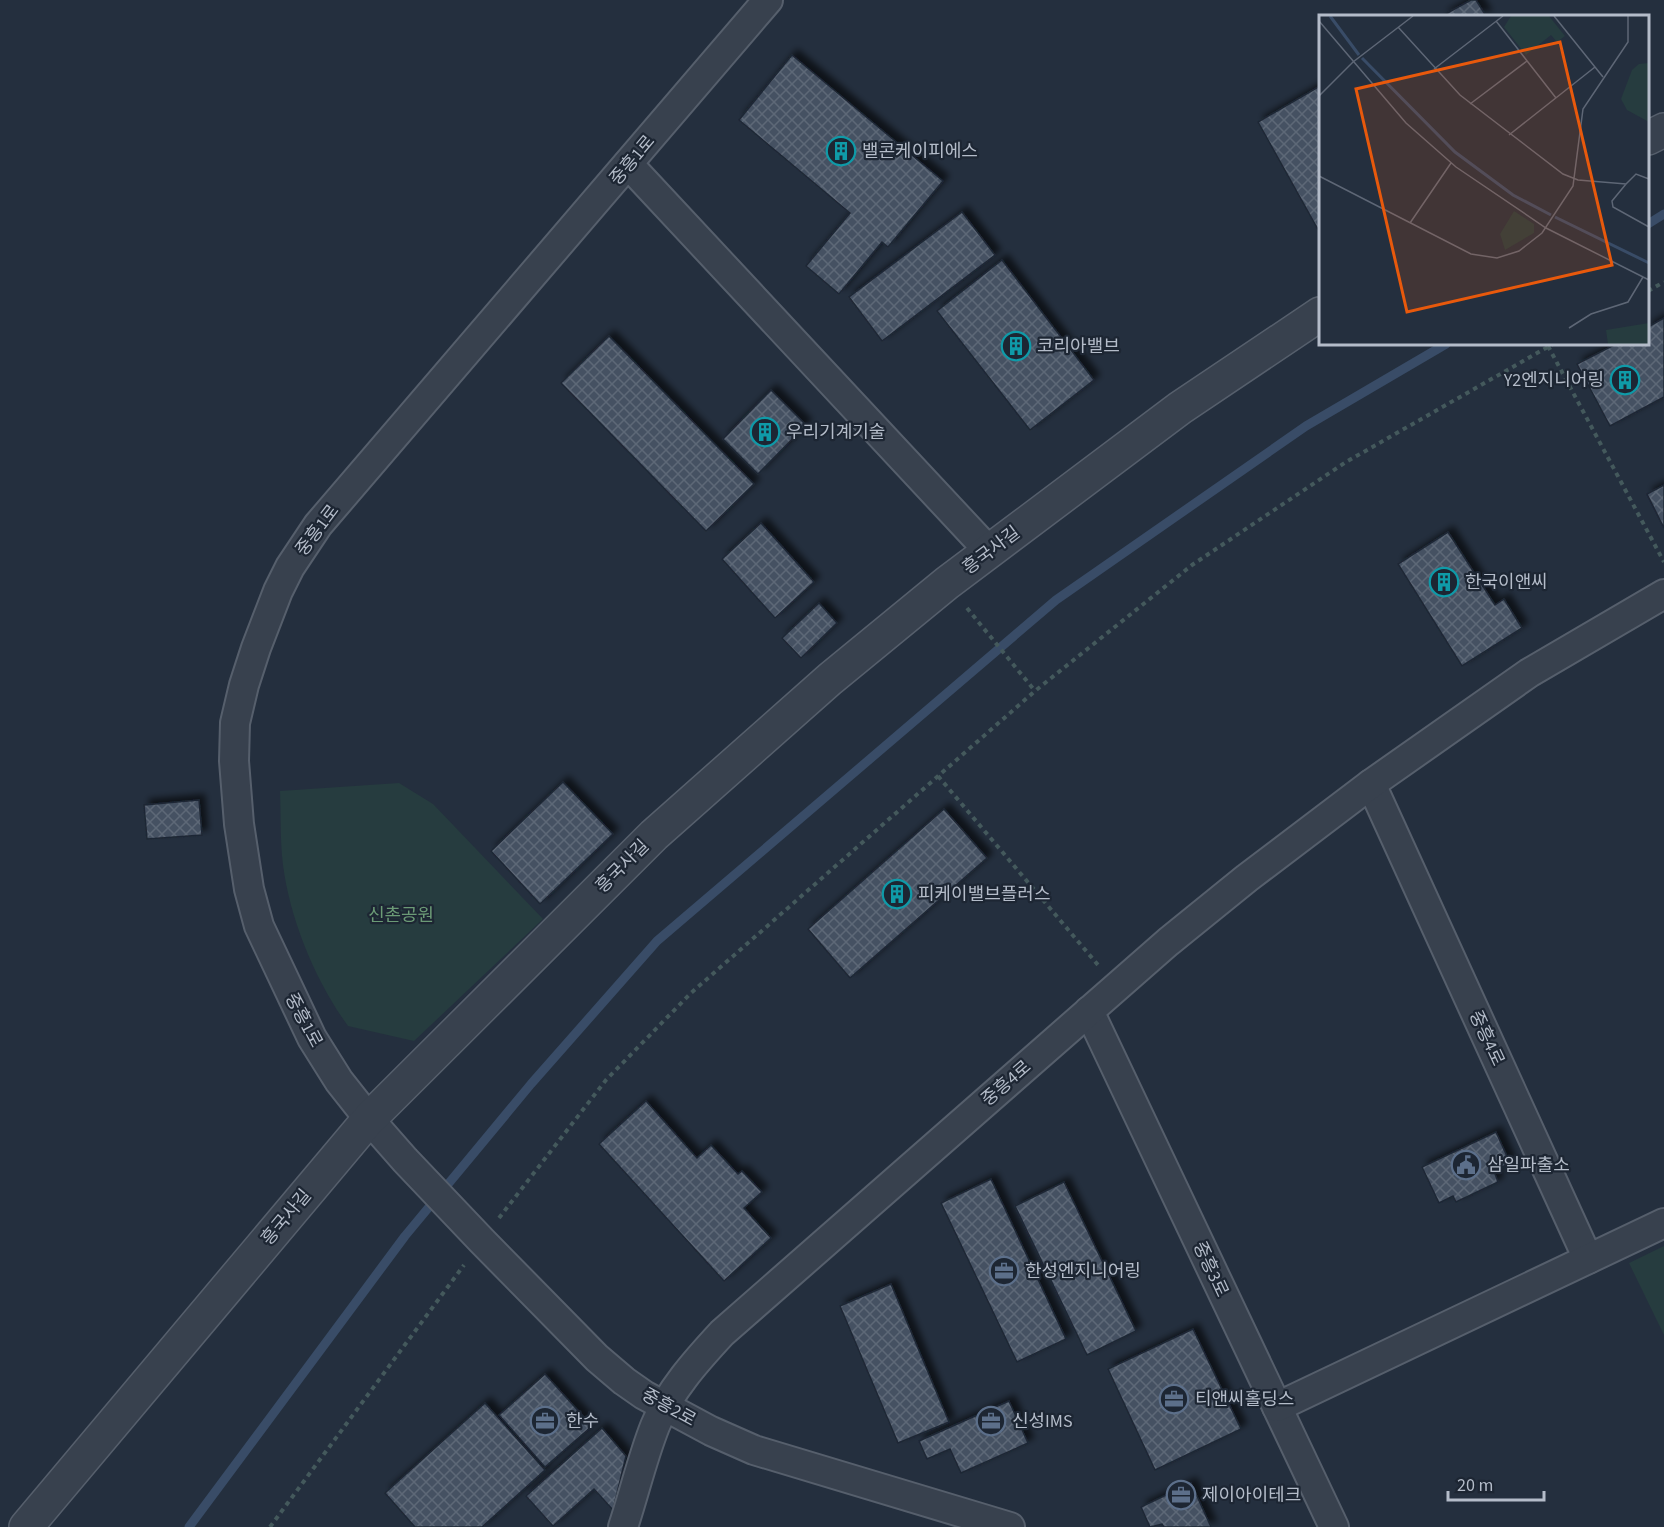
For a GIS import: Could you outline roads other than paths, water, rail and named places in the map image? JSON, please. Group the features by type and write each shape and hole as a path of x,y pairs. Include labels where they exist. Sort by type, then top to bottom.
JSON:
{"street":[{"name":"중흥1로","path":"405,1160 339,1081 312,1038 259,926 246,867 234,761 235,723 244,684 278,591 290,567 318,525 768,0"},
{"path":"1649,137 1664,130"},
{"path":"628,164 988,551"},
{"name":"흥국사길","path":"26,1527 369,1119 654,835 830,678 947,583 1180,408 1319,315"},
{"name":"중흥4로","path":"623,1527 655,1426 665,1406 699,1358 722,1333 1089,1011 1247,878 1371,784 1529,673 1664,594"},
{"name":"중흥4로","path":"1371,784 1588,1259"},
{"name":"중흥3로","path":"1089,1011 1334,1527"},
{"name":"중흥2로","path":"405,1160 597,1358 624,1382 711,1431 754,1450 1010,1527"},
{"path":"1276,1407 1664,1223"}],"waterway":[{"path":"1649,223 1664,214"},
{"path":"189,1527 405,1236 531,1084 657,941 1056,600 1306,426 1444,345"}],"place":[{"name":"밸콘케이피에스","path":"841,151"},
{"name":"코리아밸브","path":"1016,346"},
{"name":"Y2엔지니어링","path":"1625,380"},
{"name":"우리기계기술","path":"765,432"},
{"name":"한국이앤씨","path":"1444,582"},
{"name":"피케이밸브플러스","path":"897,894"},
{"name":"삼일파출소","path":"1466,1165"},
{"name":"한성엔지니어링","path":"1004,1271"},
{"name":"티앤씨홀딩스","path":"1174,1399"},
{"name":"한수","path":"545,1421"},
{"name":"신성IMS","path":"991,1421"},
{"name":"제이아이테크","path":"1181,1495"}],"park label":[{"name":"신촌공원","path":"401,915"}]}
